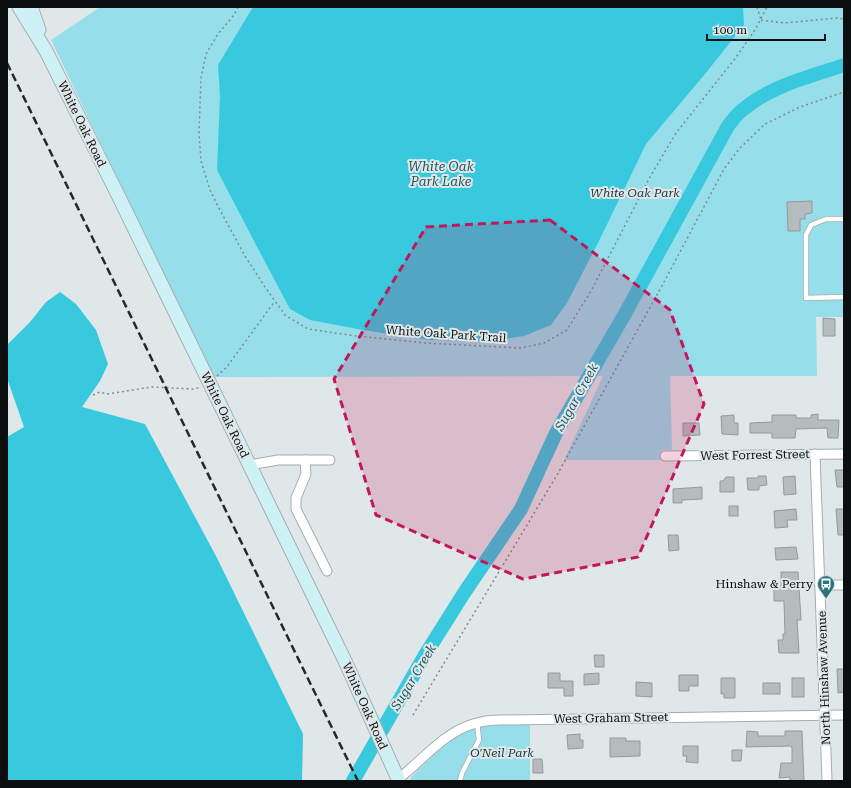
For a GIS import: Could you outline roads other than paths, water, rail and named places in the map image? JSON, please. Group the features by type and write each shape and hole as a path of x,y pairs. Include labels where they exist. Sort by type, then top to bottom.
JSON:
{"street":[{"name":"White Oak Road","path":"19,7 46,51 250,465 367,708 398,780"},
{"name":"White Oak Road","path":"31,7 46,51"},
{"name":"North Hinshaw Avenue","path":"815,454 827,781"},
{"name":"West Forrest Street","path":"665,456 844,454"},
{"path":"250,465 278,460 330,460"},
{"path":"305,460 306,474 296,498 296,509 327,571"},
{"path":"820,585 844,585"},
{"name":"West Graham Street","path":"398,780 455,732 478,722 501,720 844,715"}],"lane":[{"path":"844,219 826,219 811,225 806,235 805,245 806,298 844,297"},
{"path":"460,781 462,773 479,740 478,722"}],"water":[{"name":"White Oak Park Lake","path":"253,7 743,7 744,25 646,144 567,303 551,325 524,336 489,341 429,340 310,320 290,309 255,243 217,170 220,96 218,65"},
{"path":"60,292 76,304 96,330 108,364 100,381 82,407 145,424 216,556 303,734 302,781 7,780 7,437 24,427 8,381 8,344 30,322 46,302"}],"waterway":[{"name":"Sugar Creek","path":"353,781 425,655 464,593 521,509 556,433 626,312 728,126 742,110 768,93 792,82 844,65"}],"railway":[{"path":"7,63 358,781"}],"place":[{"name":"Hinshaw & Perry","path":"826,599"}],"park label":[{"name":"White Oak Park","path":"635,193"},
{"name":"O'Neil Park","path":"502,753"}]}
